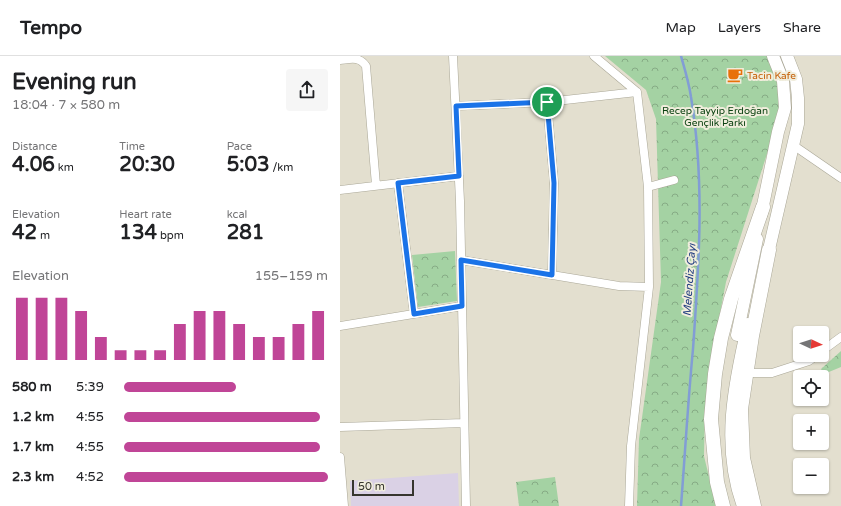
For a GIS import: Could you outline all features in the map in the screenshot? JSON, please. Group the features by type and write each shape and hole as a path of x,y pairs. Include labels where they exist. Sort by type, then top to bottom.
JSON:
{"highway":[{"path":"724,506 717,482 711,427 715,374 721,338 731,298 763,207"},
{"path":"754,506 745,471 741,442 741,409 752,336 769,250"}],"main road":[{"path":"735,506 728,478 725,456 725,407 730,371 778,132 785,108 783,81 773,56"},
{"path":"743,506 734,477 731,443 732,408 737,372 754,299 769,250 798,124 796,79 787,56"}],"street":[{"path":"453,56 459,176 466,506"},
{"path":"594,56 637,92 648,187 649,287 631,446 629,506"},
{"path":"340,60 355,58 362,61 366,66 376,185"},
{"path":"456,106 547,102 637,92"},
{"path":"547,102 554,183 552,275"},
{"path":"793,145 841,178"},
{"path":"340,190 459,176"},
{"path":"648,187 674,180"},
{"path":"398,183 414,314"},
{"path":"461,260 619,286 649,287"},
{"path":"340,326 462,306"},
{"path":"829,346 841,337"},
{"path":"747,373 772,373 806,362"},
{"path":"340,428 464,423"},
{"path":"340,457 344,506"}],"shaded area":[{"path":"458,473 459,506 351,506 350,481"}],"green space":[{"name":"Recep Tayyip Erdoğan Gençlik Parkı","path":"605,56 769,56 781,92 781,110 726,282 711,360 705,408 704,456 716,506 637,506 639,439 661,282 656,119 646,90"},
{"path":"455,251 457,301 418,307 412,255"},
{"path":"841,351 841,367 829,372 829,370 822,370"},
{"path":"555,477 559,506 519,506 516,482"}],"waterway":[{"name":"Melendiz Çayı","path":"681,56 691,97 695,128 698,160 700,223 695,318 681,506"}],"place":[{"name":"Tacin Kafe","path":"735,75"}],"route":[{"path":"547,102 554,183 552,275 461,260 462,306 414,314 398,183 459,176 456,106 547,102"}]}
